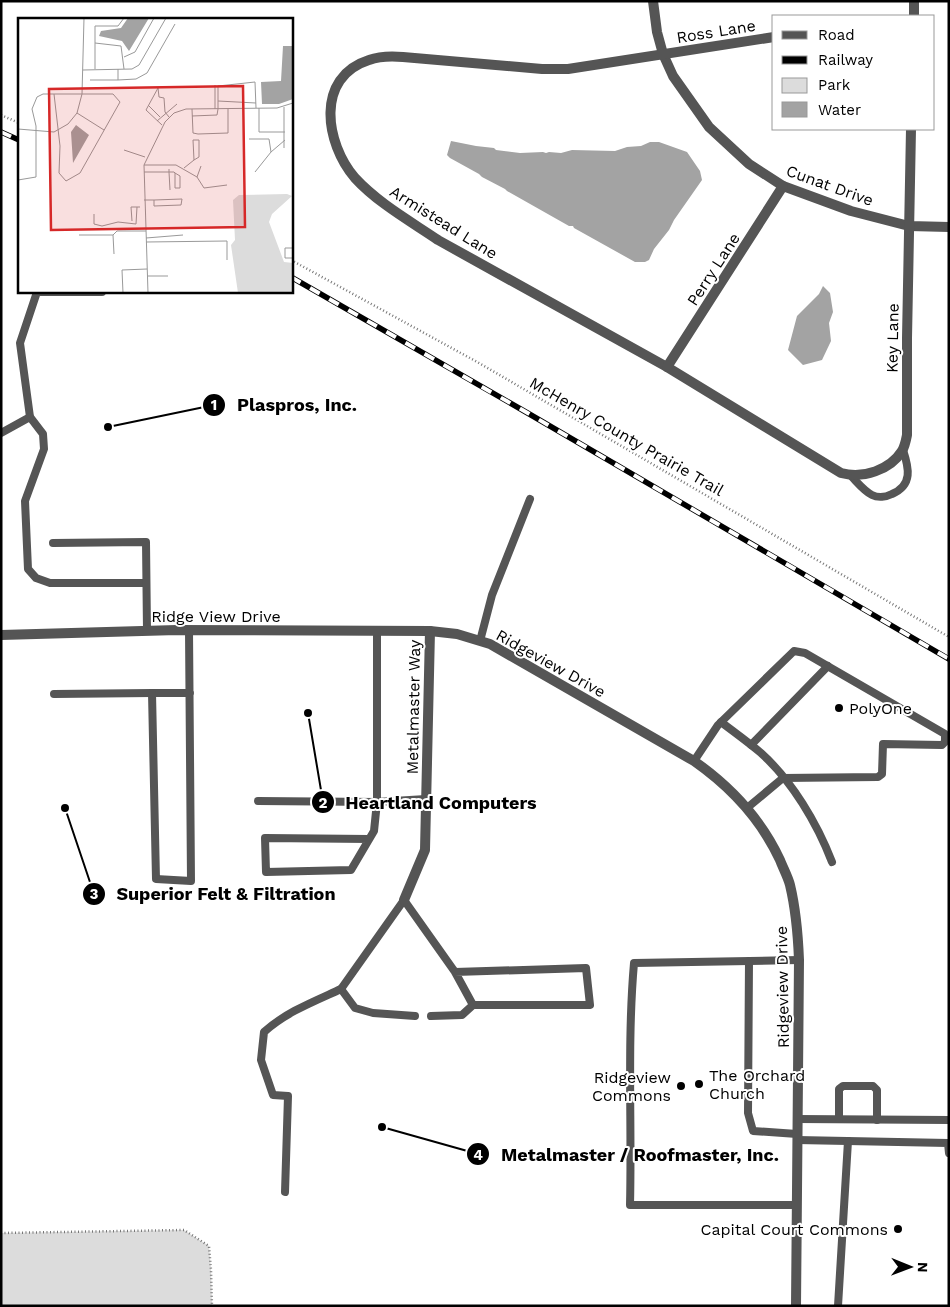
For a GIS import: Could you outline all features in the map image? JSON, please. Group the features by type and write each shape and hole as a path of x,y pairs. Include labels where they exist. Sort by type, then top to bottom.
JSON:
{"street":[{"name":"Cunat Drive","path":"653,1 657,32 663,54 673,76 709,127 749,164 783,186 851,212 910,226 949,227"},
{"path":"914,1 914,15"},
{"name":"Ross Lane","path":"663,54 772,37"},
{"name":"Armistead Lane","path":"663,54 586,67 559,69 385,56 369,60 354,67 344,76 336,87 330,117 332,135 345,164 361,184 380,200 438,240 668,367"},
{"name":"Key Lane","path":"903,450 907,435 907,338 912,130"},
{"name":"Perry Lane","path":"668,367 783,186"},
{"name":"Key Lane","path":"668,367 841,473 851,476"},
{"path":"851,476 877,471 891,463 903,450"},
{"name":"Ridge View Drive","path":"1,636 189,630 430,631"},
{"name":"Ridgeview Drive","path":"430,631 457,634 490,644 694,761 715,776 747,808 771,841 790,883 797,922 799,960 796,1306"},
{"name":"Metalmaster Way","path":"404,900 425,850 430,631"}],"lane":[{"path":"102,292 37,292 20,342 30,417 43,434 44,449 25,501 28,569 36,578 50,583 146,583"},
{"path":"1,433 30,417"},
{"name":"Key Lane","path":"851,476 873,495 888,496 897,492 903,488 908,472 903,450"},
{"path":"480,641 492,595 530,499"},
{"path":"53,543 146,542 147,631"},
{"path":"152,693 156,879 192,881 189,630"},
{"path":"369,839 265,838 266,872 351,870 374,831 377,802 377,632"},
{"path":"694,761 721,722 794,651 805,653 945,734 945,742 942,745 882,744 882,774 878,777 783,778 747,808"},
{"path":"751,746 828,666"},
{"path":"54,694 190,693"},
{"path":"721,722 762,754 783,778 814,822 832,862"},
{"path":"258,802 377,802 426,799"},
{"path":"285,1192 288,1096 273,1094 261,1060 264,1032 272,1025 309,1003 341,989 404,900 455,972 473,1005"},
{"path":"796,1205 630,1205 631,1002 634,963 799,960"},
{"path":"749,961 748,1113 753,1131 848,1141 948,1143 949,1153"},
{"path":"431,1016 462,1015 473,1005 590,1005 586,968 455,972"},
{"path":"341,989 355,1008 373,1014 414,1016"},
{"path":"839,1119 840,1090 843,1086 873,1086 877,1090 877,1120"},
{"path":"797,1119 949,1120"},
{"path":"838,1306 848,1141"}],"path":[{"path":"1,115 18,123"},
{"name":"McHenry County Prairie Trail","path":"292,261 479,363 949,637"},
{"path":"1,1233 184,1230 209,1246 212,1270 212,1306"}],"green space":[{"path":"184,1230 209,1246 212,1306 1,1306 1,1233"}],"water":[{"path":"451,141 520,153 561,153 572,150 615,151 627,147 641,146 650,142 659,142 687,152 700,171 702,180 654,249 649,260 635,262 450,158 447,155"},
{"path":"823,286 830,293 833,312 829,323 831,341 822,360 803,365 788,350 797,316 819,294"}],"railway":[{"path":"1,132 18,140"},
{"path":"292,278 949,659"}],"place":[{"name":"Plaspros, Inc.","path":"108,427"},
{"name":"PolyOne","path":"839,708"},
{"name":"Heartland Computers","path":"308,713"},
{"name":"Superior Felt & Filtration","path":"65,808"},
{"name":"The Orchard Church","path":"699,1084"},
{"name":"Ridgeview Commons","path":"681,1086"},
{"name":"Metalmaster / Roofmaster, Inc.","path":"382,1127"},
{"name":"Capital Court Commons","path":"898,1229"}]}
